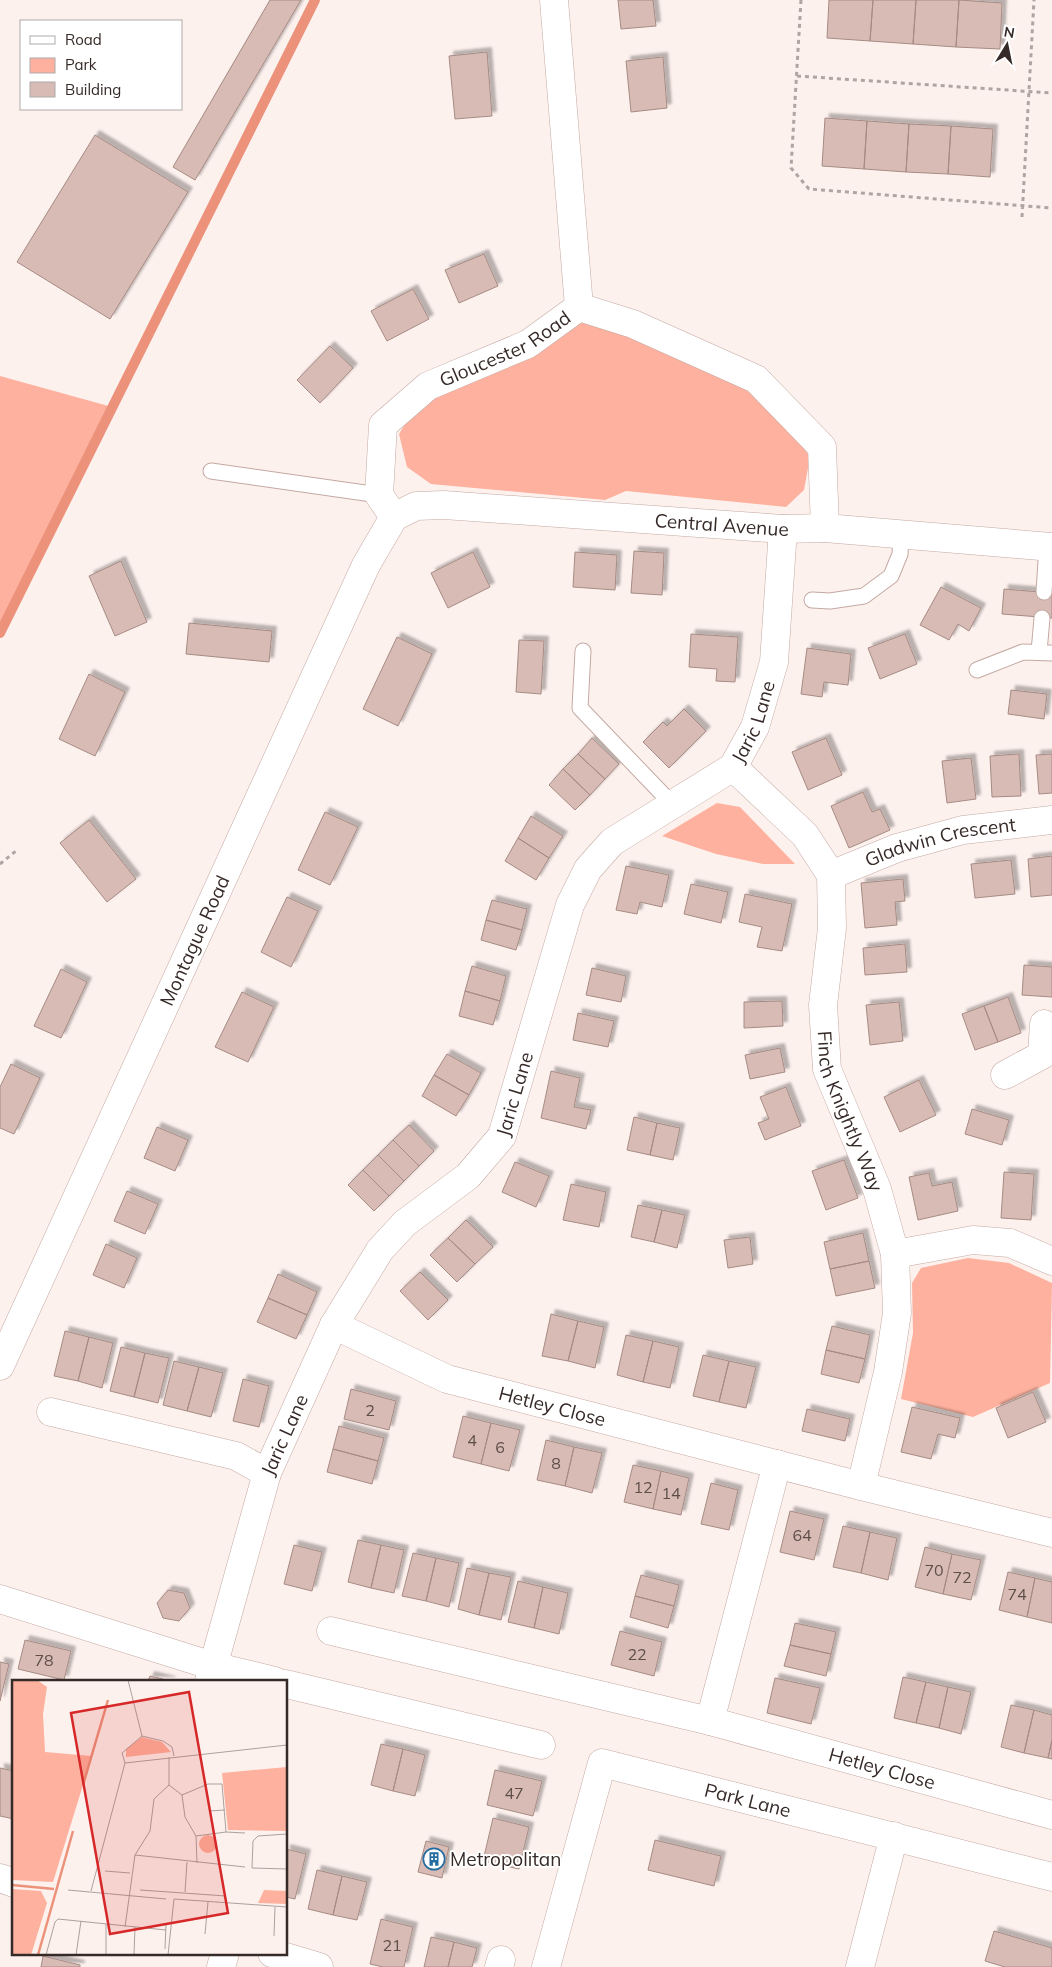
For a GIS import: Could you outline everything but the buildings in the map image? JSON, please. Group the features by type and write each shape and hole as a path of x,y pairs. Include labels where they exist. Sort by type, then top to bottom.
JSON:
{"street":[{"name":"Gloucester Road","path":"379,495 383,425 428,386 528,344 579,307 554,0"},
{"path":"579,307 633,324 756,379 822,447 825,528"},
{"path":"379,495 394,518"},
{"name":"Central Avenue","path":"394,518 416,506 444,505 783,529 825,528 1050,546"},
{"name":"Montague Road","path":"0,1366 366,565 394,518"},
{"name":"Jaric Lane","path":"211,1673 267,1473 334,1326 380,1250 405,1223 468,1176 502,1136 570,905 588,869 612,842 733,766 755,727 774,662 783,529"},
{"path":"733,766 805,835 831,875"},
{"name":"Gladwin Crescent","path":"831,875 897,848 963,830 1052,820"},
{"name":"Finch Knightly Way","path":"831,875 832,928 823,1005 827,1069 877,1190 895,1254 897,1313 888,1372 861,1486"},
{"path":"1005,1075 1047,1057 1044,1024"},
{"path":"895,1254 973,1240 1010,1243 1052,1261"},
{"name":"Hetley Close","path":"334,1326 447,1379 861,1486 1052,1533"},
{"path":"51,1412 236,1456 267,1473"},
{"path":"710,1721 777,1464"},
{"path":"0,1599 211,1673 267,1680"},
{"name":"Hetley Close","path":"331,1631 710,1721 1052,1815"},
{"path":"288,1684 541,1745"},
{"name":"Park Lane","path":"546,1967 602,1763 1052,1877"},
{"path":"860,1967 894,1836"},
{"path":"0,1878 12,1882"},
{"path":"222,1967 225,1954"},
{"path":"275,1954 319,1967"}],"lane":[{"path":"211,471 379,495"},
{"path":"812,600 830,602 864,596 891,576 900,554 902,534"},
{"path":"1044,592 1050,546"},
{"path":"978,670 1023,652 1046,653 1042,618"},
{"path":"583,652 580,708 673,805"}],"path":[{"path":"801,0 792,168 809,189 1052,208"},
{"path":"1022,217 1034,0"},
{"path":"797,76 1052,93"},
{"path":"0,864 17,850"}],"green space":[{"path":"580,320 627,332 746,388 789,427 810,457 804,490 786,507 626,491 605,500 431,484 407,467 399,434 420,399 531,358"},
{"path":"0,376 112,407 0,629"},
{"path":"717,803 740,807 795,864 763,864 716,854 662,836"},
{"path":"968,1258 1009,1263 1052,1283 1050,1383 973,1417 901,1399 913,1333 912,1283 921,1268"}],"waterway":[{"path":"0,633 315,0"}],"place":[{"name":"Metropolitan","path":"434,1859"}]}
